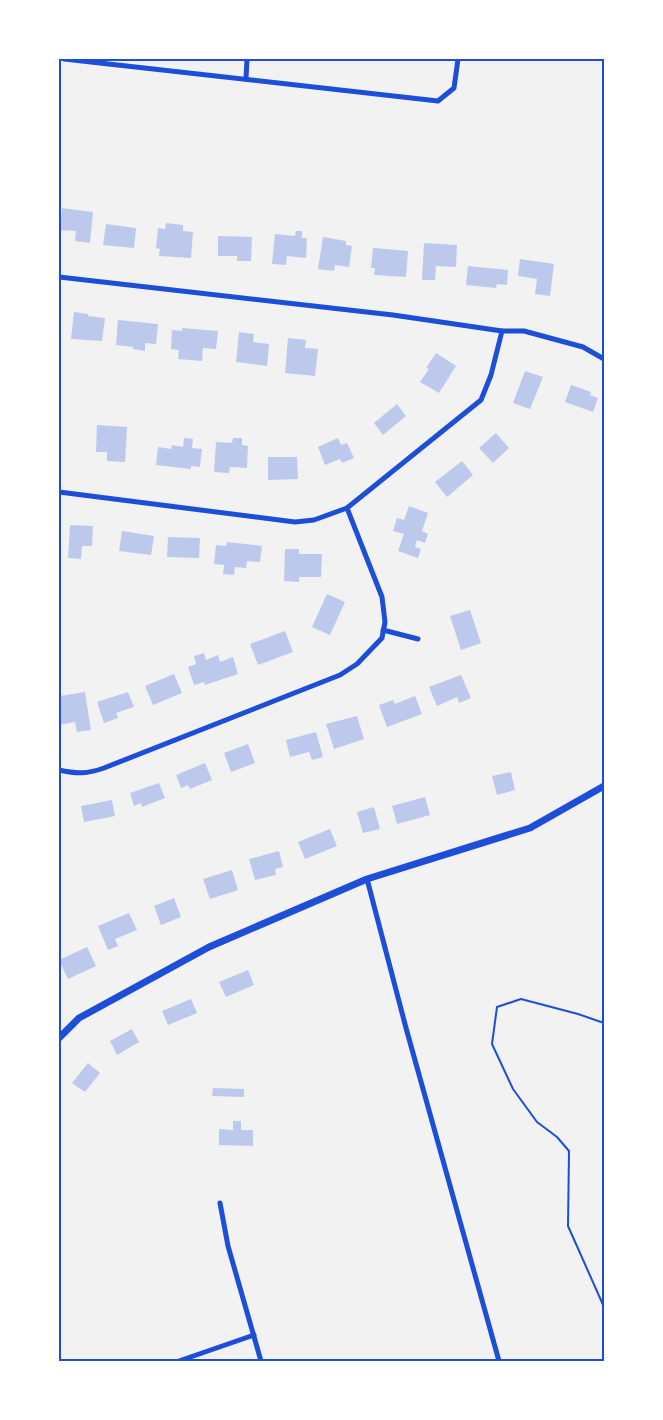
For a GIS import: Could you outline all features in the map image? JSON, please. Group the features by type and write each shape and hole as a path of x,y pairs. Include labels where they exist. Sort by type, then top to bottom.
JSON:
{"street":[{"path":"64,59 438,101 454,88 458,59"},
{"path":"246,78 247,59"},
{"path":"59,277 393,316 502,331 524,331 583,348 604,359"},
{"path":"59,492 295,522 314,520 347,508 481,400 491,375 502,331"},
{"path":"59,770 78,774 104,768 340,675 357,664 382,638 385,622 382,597 347,508"},
{"path":"383,630 418,639"},
{"path":"59,1038 79,1018 209,947 366,879 530,828 604,786"},
{"path":"366,879 408,1038 499,1361"},
{"path":"220,1203 228,1246 261,1361"},
{"path":"179,1361 254,1335"}],"path":[{"path":"604,1024 578,1014 521,999 497,1007 492,1044 513,1089 538,1122 557,1136 568,1151 568,1226 604,1307"}],"building":[{"path":"62,208 93,212 90,243 75,241 76,231 60,230"},
{"path":"166,223 183,225 183,231 193,232 191,258 159,256 160,249 156,248 158,228 165,229"},
{"path":"106,224 136,228 134,248 103,245"},
{"path":"296,231 302,231 302,238 307,238 306,258 287,256 286,265 272,264 275,234 295,236"},
{"path":"218,236 252,237 251,261 237,261 237,256 218,256"},
{"path":"323,237 346,241 346,245 352,246 349,267 335,265 334,271 318,269"},
{"path":"424,243 457,245 456,267 436,266 435,280 422,280"},
{"path":"373,248 408,251 406,277 374,275 375,268 371,268"},
{"path":"520,259 554,264 550,296 535,294 537,279 518,276"},
{"path":"468,266 508,270 507,285 497,284 496,288 466,285"},
{"path":"74,312 105,318 102,341 71,339"},
{"path":"118,320 158,324 156,344 145,343 145,351 116,345"},
{"path":"182,328 218,331 216,349 203,348 202,361 178,359 179,350 171,349 172,330 182,331"},
{"path":"239,332 254,334 253,342 269,344 267,366 236,362"},
{"path":"288,338 306,340 305,348 318,349 315,376 285,373"},
{"path":"436,353 456,366 439,393 420,382 429,369 426,368"},
{"path":"525,371 543,377 530,409 513,403"},
{"path":"571,385 591,392 590,395 598,398 593,412 565,402"},
{"path":"397,404 406,416 383,435 374,423"},
{"path":"97,425 127,427 125,462 107,461 107,452 96,452"},
{"path":"496,433 509,448 493,463 479,448"},
{"path":"184,438 193,439 192,448 202,449 200,467 191,466 191,469 156,465 158,447 171,449 172,445 183,447"},
{"path":"233,438 242,438 242,445 248,446 247,468 230,467 229,473 214,472 216,442 232,443"},
{"path":"338,438 341,445 347,443 354,458 342,463 340,459 325,465 318,447"},
{"path":"268,457 297,457 298,479 268,480"},
{"path":"462,461 473,475 447,497 435,482"},
{"path":"409,506 428,513 422,531 428,534 425,543 417,540 415,547 421,549 418,558 398,551 404,534 393,531 397,518 404,520"},
{"path":"70,525 93,526 92,546 82,546 81,559 68,558"},
{"path":"122,531 154,536 151,555 119,551"},
{"path":"168,537 200,538 199,558 167,557"},
{"path":"227,542 262,546 260,562 247,561 246,568 235,567 234,575 223,574 224,565 214,564 216,545 226,546"},
{"path":"285,549 299,549 299,554 322,554 321,577 299,577 299,582 284,581"},
{"path":"327,594 345,602 330,635 312,627"},
{"path":"470,610 481,643 461,650 450,616"},
{"path":"285,631 293,652 258,665 250,644"},
{"path":"204,653 206,660 218,655 220,662 233,657 238,674 205,685 204,682 194,685 188,667 196,664 194,656"},
{"path":"174,674 182,693 153,705 145,686"},
{"path":"461,675 471,698 459,703 457,697 437,706 429,687"},
{"path":"85,692 91,730 77,732 75,722 59,725 60,696"},
{"path":"128,692 134,707 116,713 118,718 104,723 97,702"},
{"path":"415,696 422,714 387,727 379,705 393,700 395,704"},
{"path":"357,716 364,739 334,749 326,724"},
{"path":"316,732 323,757 312,760 309,752 290,757 286,740"},
{"path":"248,744 255,763 231,772 224,753"},
{"path":"205,763 212,780 190,789 188,785 181,788 176,775"},
{"path":"511,772 515,790 497,795 492,776"},
{"path":"159,783 165,798 142,807 141,803 134,806 130,793"},
{"path":"425,797 430,815 397,824 392,806"},
{"path":"112,800 115,816 84,822 81,806"},
{"path":"374,807 380,829 363,833 357,812"},
{"path":"330,829 337,846 305,859 298,842"},
{"path":"279,851 283,867 275,869 276,875 255,880 249,859"},
{"path":"232,870 238,890 210,899 203,879"},
{"path":"174,898 181,917 161,925 154,906"},
{"path":"129,913 137,930 115,939 118,946 108,950 98,926"},
{"path":"87,947 96,966 68,979 59,960"},
{"path":"248,970 254,985 226,997 219,982"},
{"path":"191,999 197,1013 168,1025 162,1011"},
{"path":"132,1029 139,1042 117,1055 110,1041"},
{"path":"88,1063 100,1073 85,1092 72,1083"},
{"path":"213,1088 244,1089 244,1097 212,1096"},
{"path":"233,1121 241,1121 241,1130 253,1130 253,1146 219,1145 219,1129 233,1130"}]}
